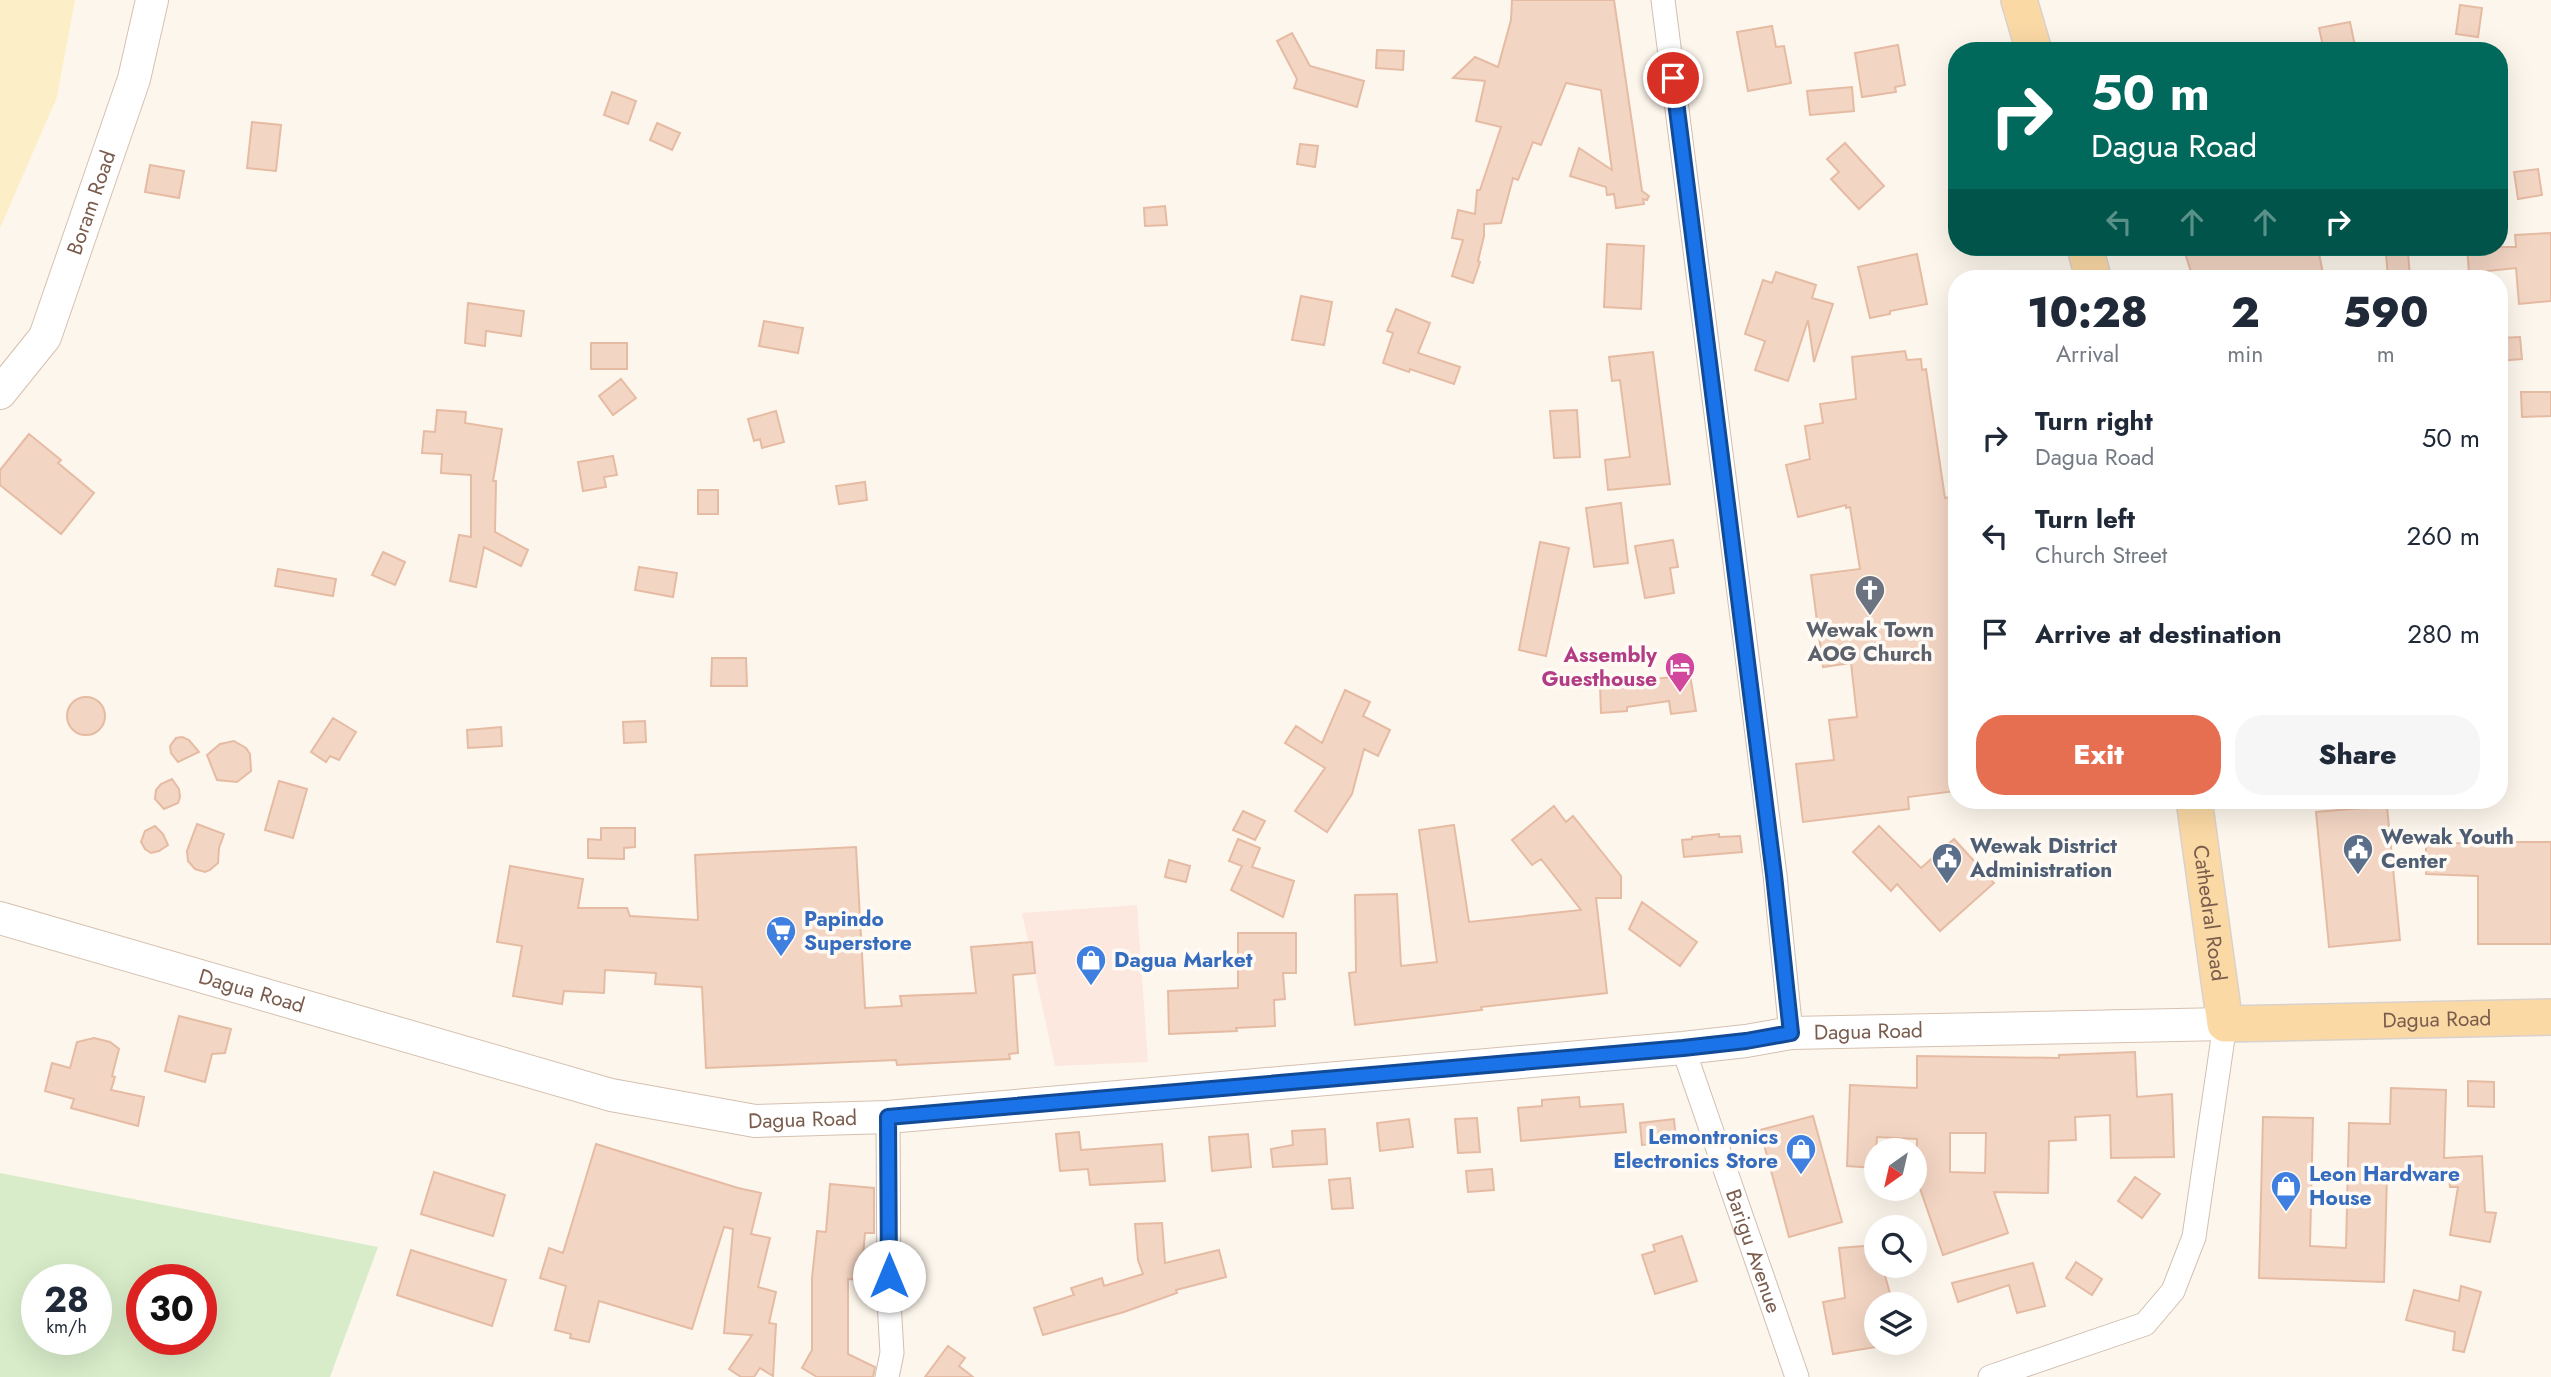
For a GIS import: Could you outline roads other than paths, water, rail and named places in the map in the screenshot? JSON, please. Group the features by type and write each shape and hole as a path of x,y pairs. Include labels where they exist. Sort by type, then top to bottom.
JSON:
{"main road":[{"path":"2019,0 2031,42"},
{"name":"Cathedral Road","path":"2195,809 2225,1024"},
{"name":"Dagua Road","path":"2225,1024 2551,1017"}],"street":[{"name":"Boram Road","path":"0,393 45,337 134,79 152,0"},
{"path":"1663,0 1770,836 1791,1033"},
{"name":"Dagua Road","path":"0,918 611,1095 755,1121 888,1117 1683,1048 1791,1033 2225,1024"},
{"path":"1990,1377 2145,1324 2173,1291 2194,1237 2225,1024"},
{"name":"Barigu Avenue","path":"1683,1048 1797,1377"},
{"path":"887,1377 892,1353 889,1302 888,1117"}],"place":[{"name":"Wewak Town AOG Church","path":"1870,617"},
{"name":"Assembly Guesthouse","path":"1680,694"},
{"name":"Wewak Youth Center","path":"2358,876"},
{"name":"Wewak District Administration","path":"1947,885"},
{"name":"Papindo Superstore","path":"781,958"},
{"name":"Dagua Market","path":"1091,987"},
{"name":"Lemontronics Electronics Store","path":"1801,1176"},
{"name":"Leon Hardware House","path":"2286,1213"}]}
